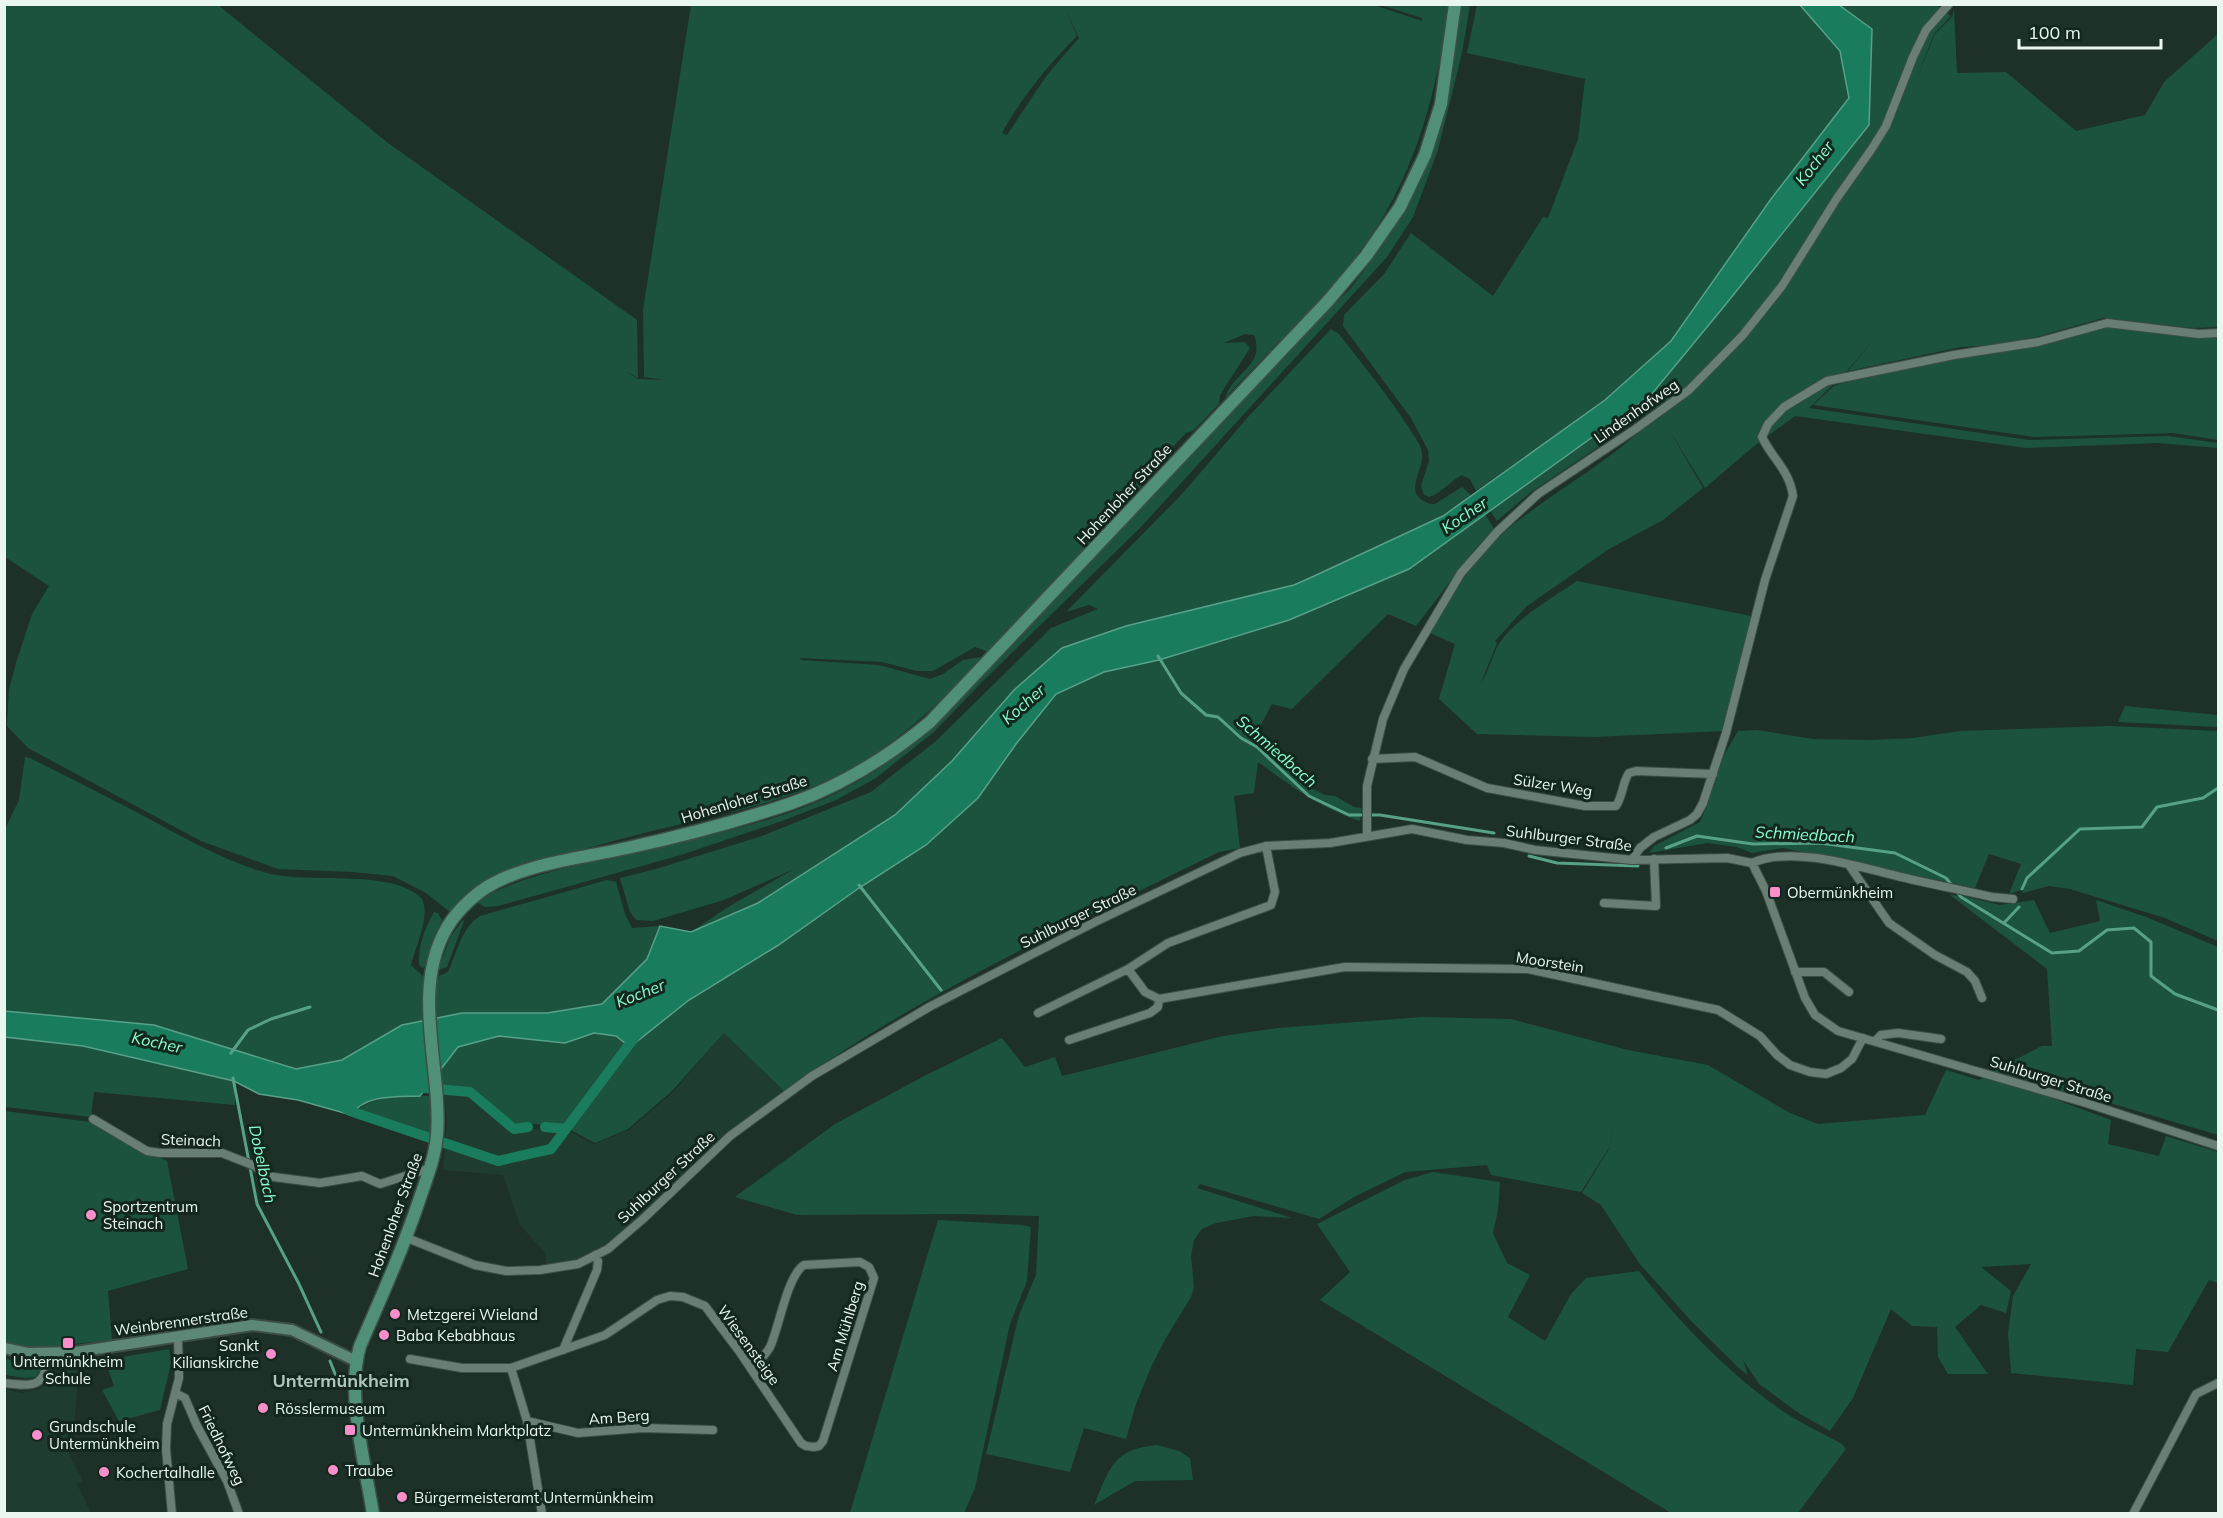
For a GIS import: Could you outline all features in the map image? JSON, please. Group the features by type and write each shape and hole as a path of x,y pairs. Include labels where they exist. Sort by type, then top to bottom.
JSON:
{"main road":[{"name":"Hohenloher Straße","path":"373,1514 357,1413 356,1361 360,1346 406,1238 434,1152 437,1120 430,1013 432,973 444,932 461,909 487,887 512,875 559,862 640,845 794,802 831,786 881,759 930,722 1320,309 1366,256 1400,207 1425,155 1441,104 1455,4"},
{"name":"Weinbrennerstraße","path":"4,1348 28,1353 75,1352 252,1325 292,1330 356,1361"}],"street":[{"name":"Lindenhofweg","path":"1367,836 1369,823 1367,786 1383,719 1404,669 1461,573 1498,531 1538,494 1689,390 1743,335 1782,286 1837,198 1886,126 1926,30 1948,4"},
{"path":"1632,860 1640,848 1654,837 1690,820 1697,814 1713,774 1726,734 1765,580 1793,496 1791,481 1762,437 1768,424 1784,407 1827,381 1954,355 2038,342 2107,323 2199,334 2218,333"},
{"name":"Sülzer Weg","path":"1372,759 1415,757 1486,788 1586,806 1616,806 1621,799 1625,779 1629,773 1636,771 1713,774"},
{"name":"Suhlburger Straße","path":"406,1238 475,1265 506,1271 540,1270 578,1264 609,1249 644,1219 730,1136 812,1076 931,1006 1095,922 1240,853 1266,846 1330,843 1412,829 1535,850 1632,860 1728,858 1752,863 1766,891 1804,998 1815,1016 1838,1031 2086,1103 2218,1146"},
{"path":"1038,1013 1128,969 1168,943 1271,905 1275,892 1266,846"},
{"path":"1752,863 1763,858 1808,858 2013,899"},
{"path":"1604,903 1656,906 1654,860"},
{"path":"1849,865 1889,923 1935,955 1967,972 1975,981 1982,998"},
{"name":"Moorstein","path":"1159,999 1345,967 1528,969 1718,1010 1760,1036 1790,1065 1810,1072 1826,1074 1841,1068 1852,1059 1863,1038"},
{"path":"1069,1041 1150,1013 1158,1007 1159,999 1145,992 1128,969"},
{"path":"1795,972 1824,972 1849,992"},
{"name":"Suhlburger Straße","path":"1875,1041 1881,1035 1898,1033 1941,1039"},
{"name":"Steinach","path":"93,1119 147,1151 160,1154 222,1153 255,1166 266,1176 320,1184 362,1176 380,1184 430,1168"},
{"path":"410,1359 462,1368 511,1368 562,1350 597,1270 598,1261 595,1255"},
{"name":"Am Mühlberg","path":"751,1368 762,1359 770,1347 793,1279 800,1268 804,1265 860,1262 869,1267 874,1278 823,1441 819,1446 814,1447 806,1446 800,1441"},
{"name":"Wiesensteige","path":"562,1350 605,1335 657,1300 670,1296 683,1297 705,1306 751,1368 800,1441"},
{"path":"172,1514 166,1449 167,1424 179,1378 178,1337"},
{"path":"4,1383 23,1385 39,1381 47,1372 48,1352"},
{"path":"511,1368 527,1421 542,1514"},
{"path":"2133,1514 2196,1394 2218,1383"},
{"name":"Friedhofweg","path":"175,1393 185,1398 197,1426 227,1481 239,1514"},
{"name":"Am Berg","path":"527,1421 578,1433 643,1428 713,1430"}],"shaded area":[{"path":"1371,4 1422,21 1422,18 1381,5 1448,5 1437,72 1419,138 1407,170 1375,230 1355,258 1324,294 1225,398 1229,389 1252,362 1257,346 1254,335 1245,334 1224,343 1245,342 1250,348 1220,395 1219,404 1193,431 1186,433 1147,474 1140,489 988,652 975,647 933,671 917,671 882,662 800,658 801,660 879,665 930,679 943,674 963,660 981,657 939,702 909,728 876,753 835,777 758,805 580,850 508,871 475,887 450,912 426,893 393,876 278,869 201,841 28,748 7,726 9,689 32,614 49,586 5,557 4,5 218,5 388,143 637,320 638,378 625,371 638,379 664,380 644,377 643,310 691,5","holes":["1065,9 1079,38 1047,75 1007,135 1002,133 1036,82 1077,36"]},
{"path":"1462,5 1470,5 1462,53 1438,150 1413,217 1387,257 1141,527 934,732 876,778 836,800 782,821 681,855 498,906 485,907 476,902 510,885 549,872 739,828 794,811 869,775 932,728 1350,289 1372,260 1407,203 1448,91"},
{"path":"1477,5 1800,5 1840,51 1849,98 1771,199 1671,341 1605,400 1476,491 1470,479 1462,475 1429,497 1424,495 1421,486 1429,461 1428,450 1411,418 1343,326 1344,315 1384,274 1411,233 1493,296 1543,217 1548,218 1578,139 1585,79 1467,53"},
{"path":"1839,5 1939,5 1951,16 1934,34 1915,83 1935,34 1952,17 1954,9 1957,73 2006,72 2076,131 2145,115 2164,82 2218,34 2218,327 2193,328 2103,318 2036,337 1996,345 1961,347 1848,371 1875,338 1847,371 1809,408 2029,440 2168,436 2218,443 2218,448 2158,443 2026,448 1795,416 1754,446 1705,488 1668,428 1703,488 1663,520 1609,549 1527,606 1495,641 1497,643 1481,683 1497,647 1507,633 1536,609 1577,581 1751,616 1723,731 1595,737 1477,734 1439,699 1455,644 1430,633 1462,580 1491,544 1522,518 1624,445 1659,412 1656,408 1531,492 1497,521 1490,510 1651,395 1869,125 1872,29"},
{"path":"2107,326 2218,336 2218,440 2173,433 2034,437 1813,405 1834,386 1871,374 1954,358 2038,346"},
{"path":"1331,329 1339,334 1375,380 1419,443 1422,459 1415,484 1417,496 1427,503 1435,504 1462,487 1471,495 1443,516 1294,585 1126,626 1062,648 1014,690 952,761 895,815 758,903 691,932 728,907 794,869 724,900 653,921 636,920 630,912 620,878 762,836 871,792 936,741 1051,628 1098,609 1089,605 1066,612 1183,493 1248,417"},
{"path":"1485,514 1494,529 1475,549 1416,626 1388,614 1292,709 1272,704 1259,728 1265,742 1287,759 1286,768 1312,789 1325,795 1335,796 1354,807 1362,808 1360,821 1319,803 1258,762 1254,793 1234,796 1240,848 1219,852 997,962 888,1023 784,1091 724,1033 672,1091 628,1129 595,1143 565,1127 535,1124 514,1127 469,1089 428,1087 458,1047 499,1036 565,1043 594,1033 616,1036 630,1046 689,1000 777,946 859,888 926,845 1016,744 1056,694 1104,672 1159,660 1289,620 1409,569"},
{"path":"2125,706 2218,715 2218,727 2118,722"},
{"path":"2111,726 2218,731 2218,941 2165,918 2070,889 2049,886 2023,893 2024,882 2021,890 2009,894 2021,864 1989,854 1975,888 1783,848 1752,853 1737,847 1707,843 1649,853 1654,846 1700,822 1724,755 1738,731 1757,730 1813,739 1872,740 1913,738 1960,731"},
{"path":"25,757 210,851 252,868 284,876 368,880 405,888 419,896 425,909 411,965 425,978 438,980 439,976 448,972 468,927 480,916 607,880 616,882 625,914 632,928 660,926 647,959 602,1004 547,1013 403,1025 342,1060 296,1069 154,1025 5,1011 4,831 19,800"},
{"path":"1950,895 2000,905 2034,900 2050,933 2100,921 2096,900 2146,917 2218,947 2218,1135 2117,1105 1991,1072 2042,1046 2052,1046 2047,969"},
{"path":"434,912 438,913 442,920 432,941 425,967 422,968 419,964 421,944"},
{"path":"463,920 447,967 438,970 451,936"},
{"path":"1422,1017 1511,1019 1628,1050 1708,1065 1790,1113 1818,1124 1925,1115 1946,1070 1979,1080 1984,1078 2046,1096 2111,1120 2108,1144 2159,1156 2166,1136 2218,1152 2218,1283 2209,1280 2168,1352 2136,1349 2133,1385 2011,1373 2008,1333 2013,1296 2031,1264 1981,1267 2011,1291 2006,1313 1981,1305 1955,1327 1988,1374 1948,1374 1938,1357 1937,1327 1912,1326 1891,1309 1853,1398 1830,1431 1800,1414 1759,1384 1743,1360 1748,1375 1740,1369 1693,1323 1639,1263 1601,1205 1582,1193 1609,1149 1614,1124 1609,1148 1581,1192 1491,1175 1487,1165 1405,1172 1354,1197 1319,1219 1200,1184 1197,1188 1292,1218 1254,1216 1216,1223 1202,1229 1194,1240 1191,1256 1194,1288 1191,1297 1152,1365 1136,1404 1126,1439 1084,1428 1070,1472 986,1454 1019,1315 1036,1275 1039,1216 797,1215 735,1197 835,1124 926,1075 1002,1038 1025,1067 1055,1057 1062,1076 1223,1036 1278,1028"},
{"path":"724,1033 784,1091 721,1138 642,1218 616,1240 579,1260 547,1268 545,1253 520,1225 503,1175 443,1170 447,1123 444,1091 470,1094 512,1131 567,1130 594,1144 629,1130 673,1092"},
{"path":"5,1037 83,1046 234,1081 235,1105 94,1092 91,1117 5,1107"},
{"path":"442,1096 445,1123 443,1142 382,1119 352,1113 373,1101 384,1098"},
{"name":"Sportzentrum Steinach","path":"5,1111 90,1122 167,1161 188,1269 108,1291 112,1340 25,1349 5,1344"},
{"path":"1433,1172 1500,1182 1498,1210 1493,1233 1507,1263 1530,1275 1508,1317 1545,1341 1571,1294 1586,1278 1639,1271 1688,1328 1742,1380 1788,1415 1842,1444 1846,1449 1798,1513 1671,1513 1320,1300 1350,1272 1317,1224 1405,1180"},
{"path":"938,1220 1031,1227 1027,1281 1010,1324 975,1488 964,1513 850,1513"},
{"path":"169,1349 171,1363 160,1410 119,1421 102,1390 114,1386 105,1360"},
{"path":"4,1359 31,1363 41,1368 36,1377 5,1375"},
{"name":"Grundschule Untermünkheim","path":"79,1366 74,1429 63,1442 83,1481 77,1484 91,1513 5,1513 5,1389 22,1393 37,1390 46,1386 64,1367"},
{"path":"1157,1445 1179,1451 1190,1458 1193,1480 1135,1481 1094,1505 1109,1471 1122,1456 1142,1447"}],"water":[{"name":"Kocher","path":"1800,5 1839,5 1872,29 1869,125 1651,395 1409,569 1289,620 1159,660 1104,672 1056,694 1016,744 978,798 926,845 859,888 777,946 689,1000 630,1047 616,1036 594,1033 565,1043 499,1036 458,1047 420,1096 373,1100 364,1103 351,1115 298,1100 259,1094 234,1081 83,1046 5,1037 5,1011 154,1025 296,1069 342,1060 402,1025 462,1013 547,1013 602,1004 647,959 660,926 691,932 758,903 895,815 952,761 1014,690 1062,648 1126,626 1294,585 1312,577 1443,516 1605,400 1671,341 1771,199 1849,98 1840,51"}],"waterway":[{"name":"Schmiedbach","path":"1158,656 1181,693 1206,715 1218,717 1241,738 1257,747 1309,796 1349,815 1380,815 1494,833"},
{"path":"2022,889 2027,878 2080,829 2142,827 2157,807 2203,798 2218,788"},
{"name":"Schmiedbach","path":"1666,848 1697,836 1753,844 1820,843 1895,853 1946,878 1961,897 2052,953 2079,951 2107,930 2134,928 2151,942 2151,976 2175,994 2218,1010"},
{"name":"Schmiedbach","path":"1529,856 1557,863 1638,866"},
{"path":"859,885 941,990"},
{"path":"2004,923 2019,907"},
{"path":"231,1053 248,1030 271,1019 310,1007"},
{"path":"341,1105 350,1111 498,1161 551,1149 637,1034"},
{"name":"Dobelbach","path":"233,1078 257,1204 321,1332"},
{"path":"414,1087 470,1092 514,1129 528,1127"},
{"path":"545,1127 566,1129"},
{"name":"Dobelbach","path":"330,1361 339,1384"}],"place":[{"name":"Obermünkheim","path":"1775,892"},
{"name":"Sportzentrum Steinach","path":"91,1215"},
{"name":"Metzgerei Wieland","path":"395,1314"},
{"name":"Baba Kebabhaus","path":"384,1335"},
{"name":"Untermünkheim Schule","path":"68,1343"},
{"name":"Sankt Kilianskirche","path":"271,1354"},
{"name":"Rösslermuseum","path":"263,1408"},
{"name":"Untermünkheim Marktplatz","path":"350,1430"},
{"name":"Grundschule Untermünkheim","path":"37,1435"},
{"name":"Traube","path":"333,1470"},
{"name":"Kochertalhalle","path":"104,1472"},
{"name":"Bürgermeisteramt Untermünkheim","path":"402,1497"}],"district":[{"name":"Untermünkheim","path":"341,1380"}]}
